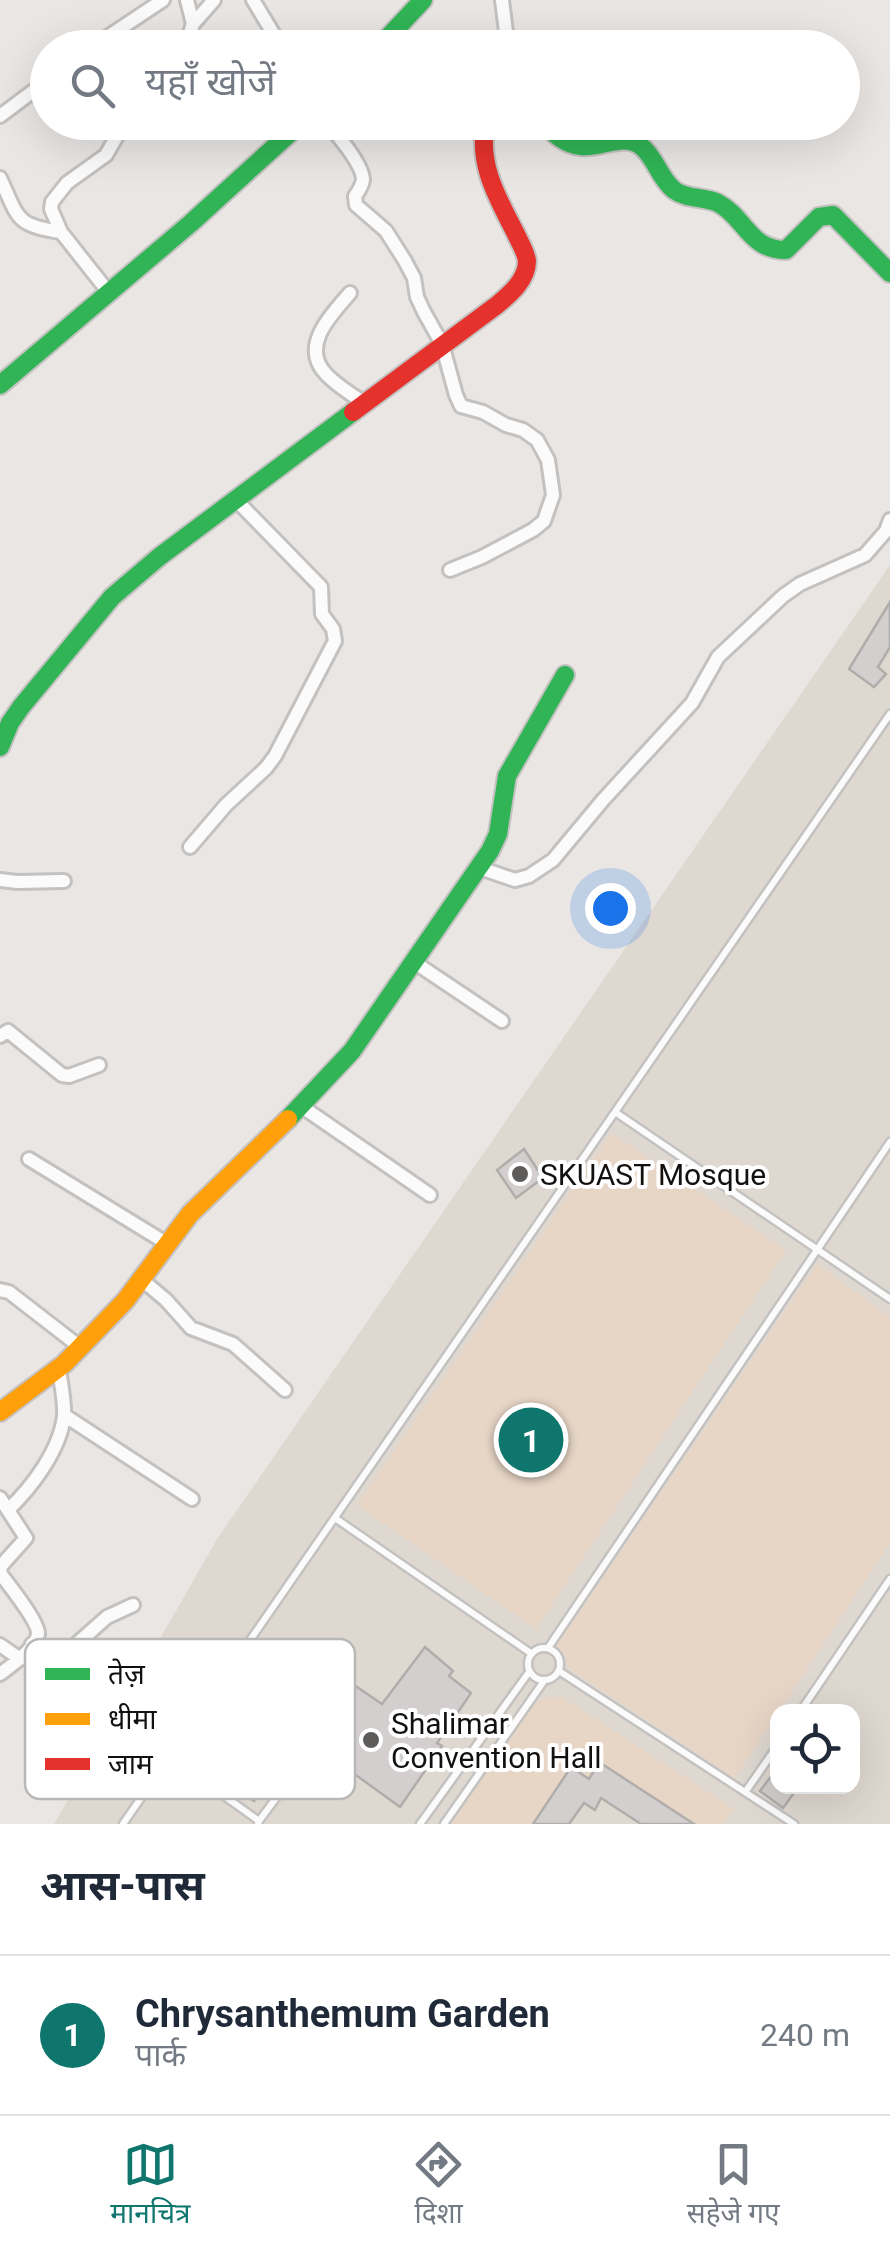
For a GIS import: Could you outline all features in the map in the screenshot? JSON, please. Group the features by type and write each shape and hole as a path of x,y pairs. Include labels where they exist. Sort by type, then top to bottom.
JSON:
{"street":[{"path":"118,30 163,0"},
{"path":"187,0 193,24"},
{"path":"191,30 214,0"},
{"path":"253,0 271,30"},
{"path":"395,30 423,0"},
{"path":"502,0 506,30"},
{"path":"0,116 30,94"},
{"path":"110,294 60,232 52,202 67,183 106,155 115,140"},
{"path":"0,385 110,294 282,140"},
{"path":"341,140 362,175 356,204 379,222 414,278 424,312 442,344 461,406 523,430 537,440 548,460 553,495 544,522 450,570"},
{"path":"0,746 21,706 112,596 497,304 526,274 527,259 484,160 483,140"},
{"path":"563,140 574,146 624,141 637,144 672,190 684,196 714,200 772,251 786,250 819,217 834,215 890,273"},
{"path":"0,178 22,221 28,226 60,232"},
{"path":"350,293 322,326 316,359 327,376 364,403"},
{"path":"190,847 275,756 335,641 333,629 322,614 320,587 236,500"},
{"path":"480,868 515,880 554,860 603,800 692,704 718,656 800,584 865,555 886,531 890,520"},
{"path":"0,1412 59,1369 124,1301 190,1214 352,1051 480,868 498,834 507,776 564,675"},
{"path":"0,880 64,881"},
{"path":"414,962 502,1020"},
{"path":"0,1036 9,1032 62,1076 98,1064"},
{"path":"301,1106 430,1195"},
{"path":"29,1159 166,1243"},
{"path":"141,1279 185,1323 233,1344 285,1390"},
{"path":"0,1290 9,1292 80,1347"},
{"path":"35,1639 38,1628 0,1573 1,1566 26,1538 4,1504 21,1498 44,1466 64,1415 59,1369"},
{"path":"64,1415 192,1499"},
{"path":"80,1639 108,1616 133,1605"},
{"path":"0,1644 20,1658"},
{"path":"0,1674 25,1652"}],"lane":[{"path":"251,1639 890,714"},
{"path":"615,1112 890,1299"},
{"path":"548,1648 890,1142"},
{"path":"335,1518 532,1654"},
{"path":"805,1704 890,1579"},
{"path":"444,1824 544,1681 559,1671 559,1657 548,1648 532,1654 528,1663 534,1677 544,1681"},
{"path":"559,1671 794,1824"},
{"path":"420,1824 530,1672"},
{"path":"746,1791 770,1756"},
{"path":"122,1824 140,1799"},
{"path":"227,1799 259,1823 276,1799"}],"shaded area":[{"path":"890,565 890,1824 54,1824 68,1799 355,1799 355,1639 160,1639 217,1539"},
{"path":"611,1133 786,1250 536,1629 357,1505"},
{"path":"817,1264 890,1317 890,1543 784,1704 770,1704 770,1725 735,1778 567,1667 557,1645"},
{"path":"546,1697 562,1697 734,1809 723,1824 683,1824 685,1818 599,1762 589,1779 570,1767 533,1824 449,1824 533,1705"}],"building":[{"path":"890,602 890,647 878,667 886,674 874,687 849,669"},
{"name":"SKUAST Mosque","path":"524,1149 543,1178 516,1198 497,1170"},
{"path":"425,1647 453,1671 449,1676 471,1693 437,1743 442,1746 400,1807 355,1774 355,1686 382,1704"},
{"path":"599,1762 694,1824 641,1824 601,1798 595,1810 584,1803 569,1824 533,1824 571,1767 589,1779"},
{"path":"770,1778 770,1794 793,1794 783,1808 760,1791"}],"traffic: fast":[{"path":"395,30 423,0"},
{"path":"0,385 282,140"},
{"path":"564,140 589,146 634,142 646,151 674,190 718,203 755,239 774,249 786,250 819,217 833,215 890,273"},
{"path":"0,747 21,707 112,597 159,557 353,412"},
{"path":"288,1119 352,1051 490,851 498,834 507,776 565,675"}],"traffic: slow":[{"path":"0,1412 64,1364 125,1301 190,1214 288,1119"}],"traffic: jam":[{"path":"353,412 497,305 524,274 525,254 486,166 484,140"}],"place":[{"name":"SKUAST Mosque","path":"520,1174"},
{"name":"Chrysanthemum Garden","path":"531,1440"},
{"name":"Shalimar Convention Hall","path":"371,1740"}]}
